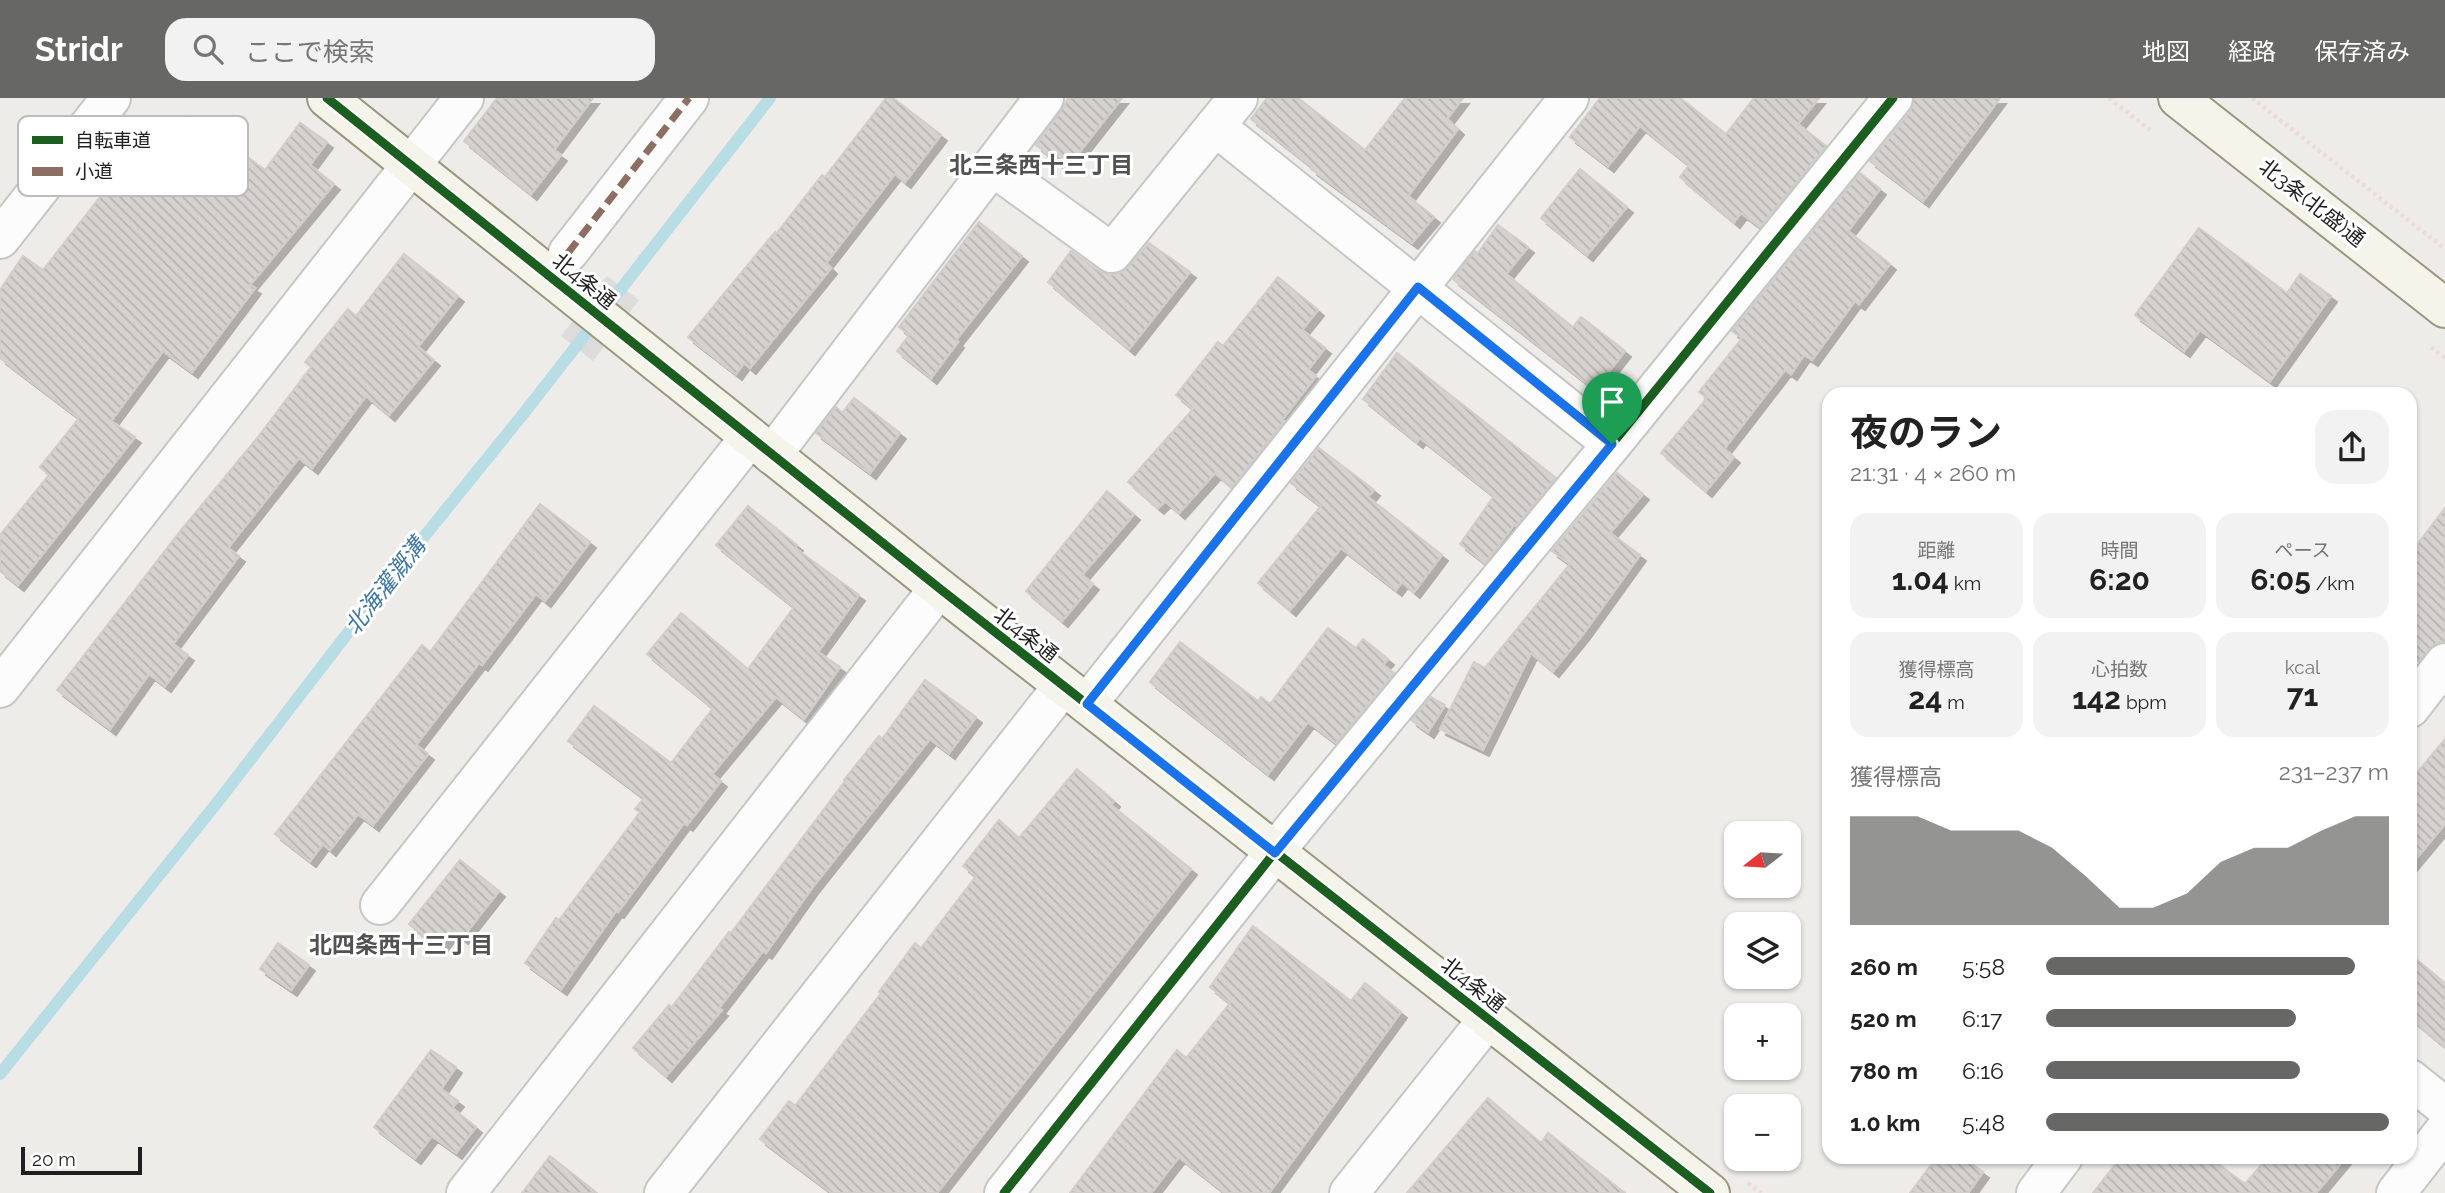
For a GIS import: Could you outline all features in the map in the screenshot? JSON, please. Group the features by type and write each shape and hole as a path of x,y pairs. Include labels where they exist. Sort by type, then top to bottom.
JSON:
{"street":[{"path":"97,116 111,98"},
{"name":"北4条通","path":"327,98 939,588 1488,1019 1700,1190"},
{"path":"0,688 464,98"},
{"path":"568,253 689,98"},
{"path":"380,905 992,166 1044,98"},
{"path":"664,1193 1075,695 1418,287 1569,98"},
{"path":"1004,1193 1275,853 1893,98"},
{"name":"北3条(北盛)通","path":"2190,101 2445,308"},
{"path":"992,166 1112,253 1226,112 1418,287 1612,444"},
{"path":"0,239 34,196"},
{"path":"466,1193 939,588"},
{"path":"2417,699 2445,663"},
{"path":"1349,1193 1488,1019"},
{"path":"2417,1085 2445,1107"},
{"path":"2396,1193 2445,1130"},
{"path":"2036,1193 2058,1164"}],"path":[{"path":"2252,98 2445,249"}],"pier":[{"path":"607,276 639,300 593,361 561,336"}],"building":[{"path":"497,98 593,98 554,150 561,155 531,194 464,141"},
{"path":"886,98 893,98 941,135 905,182 895,174 826,263 831,268 750,368 744,363 736,374 688,337 775,232 776,234 822,175 825,177"},
{"path":"1068,98 1122,98 1066,169 1036,145"},
{"path":"1267,98 1298,98 1365,150 1405,98 1463,98 1447,119 1458,129 1408,196 1434,217 1412,243 1311,169 1312,167 1251,119"},
{"path":"1600,98 1680,98 1726,134 1754,98 1819,98 1798,124 1826,146 1760,227 1741,213 1734,222 1680,177 1689,165 1640,126 1608,166 1570,137"},
{"path":"1914,98 2000,98 1923,201 1870,161 1910,112"},
{"path":"300,123 327,142 310,165 334,184 250,285 255,288 192,372 163,351 111,421 135,437 18,585 0,571 0,535 49,475 40,467 79,418 0,358 0,290 23,256 43,270 101,196 248,196 248,157 265,170"},
{"path":"1580,169 1627,207 1587,255 1541,218"},
{"path":"1860,173 1880,189 1848,231 1890,264 1859,304 1855,301 1812,360 1804,355 1791,374 1785,370 1724,449 1734,457 1706,491 1661,453 1707,398 1699,392 1742,338 1732,331"},
{"path":"979,222 1022,256 956,340 958,342 931,378 897,351 909,335 899,327"},
{"path":"1498,225 1528,247 1506,274 1573,327 1581,317 1625,351 1593,388 1453,279 1475,251 1478,253"},
{"path":"2199,228 2287,293 2300,274 2331,296 2270,381 2200,330 2184,351 2135,315"},
{"path":"1149,243 1190,272 1129,349 1048,282 1071,251 1099,271 1110,275 1120,273 1128,267"},
{"path":"404,254 458,296 418,347 434,360 389,415 366,396 312,468 299,458 228,548 239,556 173,644 188,655 165,686 149,674 110,729 57,690 311,367 305,362 348,309 356,316"},
{"path":"1278,277 1318,310 1302,330 1325,348 1308,370 1316,376 1232,487 1215,473 1179,513 1165,501 1158,508 1128,482 1193,409 1176,395 1218,342 1223,346"},
{"path":"1397,353 1556,478 1516,526 1514,525 1485,563 1460,544 1494,496 1420,438 1417,442 1363,399"},
{"path":"854,398 900,433 870,473 816,433 836,407 842,413"},
{"path":"1319,448 1374,490 1368,497 1442,555 1414,592 1402,582 1396,590 1341,548 1290,610 1258,583 1321,506 1291,483"},
{"path":"1617,473 1643,494 1610,533 1640,555 1553,671 1531,653 1483,750 1440,729 1474,662 1485,668 1570,564 1552,551"},
{"path":"1107,491 1134,514 1082,575 1093,584 1062,621 1026,591"},
{"path":"540,504 590,542 545,601 536,594 416,745 428,754 373,825 358,814 330,850 323,844 310,861 275,834 422,645 430,652"},
{"path":"748,506 797,545 795,548 859,595 818,652 840,667 804,719 776,697 712,774 721,781 687,825 684,823 618,912 616,911 561,989 525,963 556,918 559,920 640,812 635,809 644,798 568,741 594,706 671,763 713,708 647,654 681,613 748,669 794,607 716,545"},
{"path":"2445,508 2445,642 2436,643 2419,661 2417,659 2417,545"},
{"path":"1328,628 1356,648 1363,639 1388,659 1383,665 1394,673 1336,743 1308,722 1268,774 1150,682 1180,642 1258,701 1261,697 1270,704"},
{"path":"925,680 976,717 949,753 930,739 812,888 766,953 763,951 719,1008 722,1010 666,1076 633,1048 669,1005 671,1008 729,932 731,933 844,780 879,736 882,739"},
{"path":"1431,697 1445,705 1428,732 1411,720"},
{"path":"2445,739 2445,824 2417,858 2417,773"},
{"path":"1077,769 1114,801 1111,805 1191,869 937,1193 832,1193 760,1139 789,1101 795,1106 881,993 879,992 915,943 921,948 976,876 963,866 999,820 1019,838"},
{"path":"460,860 499,891 462,938 453,930 439,949 409,924"},
{"path":"1253,926 1351,1001 1365,983 1401,1012 1269,1193 1225,1193 1179,1157 1151,1193 1070,1193 1177,1050 1186,1058 1230,1003 1210,987"},
{"path":"278,943 309,965 291,990 260,969"},
{"path":"2417,960 2445,983 2445,1047 2417,1024"},
{"path":"431,1050 456,1067 441,1089 458,1101 452,1108 476,1127 456,1153 432,1136 415,1158 374,1127"},
{"path":"1488,1098 1541,1143 1548,1133 1625,1193 1407,1193"},
{"path":"550,1156 597,1193 522,1193"},
{"path":"1932,1164 1972,1164 1983,1172 1968,1193 1910,1193"},
{"path":"2116,1164 2218,1164 2245,1184 2262,1164 2340,1164 2316,1193 2093,1193"}],"waterway":[{"name":"北海灌漑溝","path":"0,1074 220,799 377,595 524,413 770,98"}],"marked path":[{"path":"568,253 689,98"}],"cycle path":[{"path":"327,98 939,588 1710,1193"},
{"path":"1004,1193 1294,828 1612,444 1893,98"}],"district":[{"name":"北三条西十三丁目","path":"1041,165"},
{"name":"北四条西十三丁目","path":"401,945"}],"route":[{"path":"1418,287 1612,444 1275,853 1087,704 1418,287"}]}
